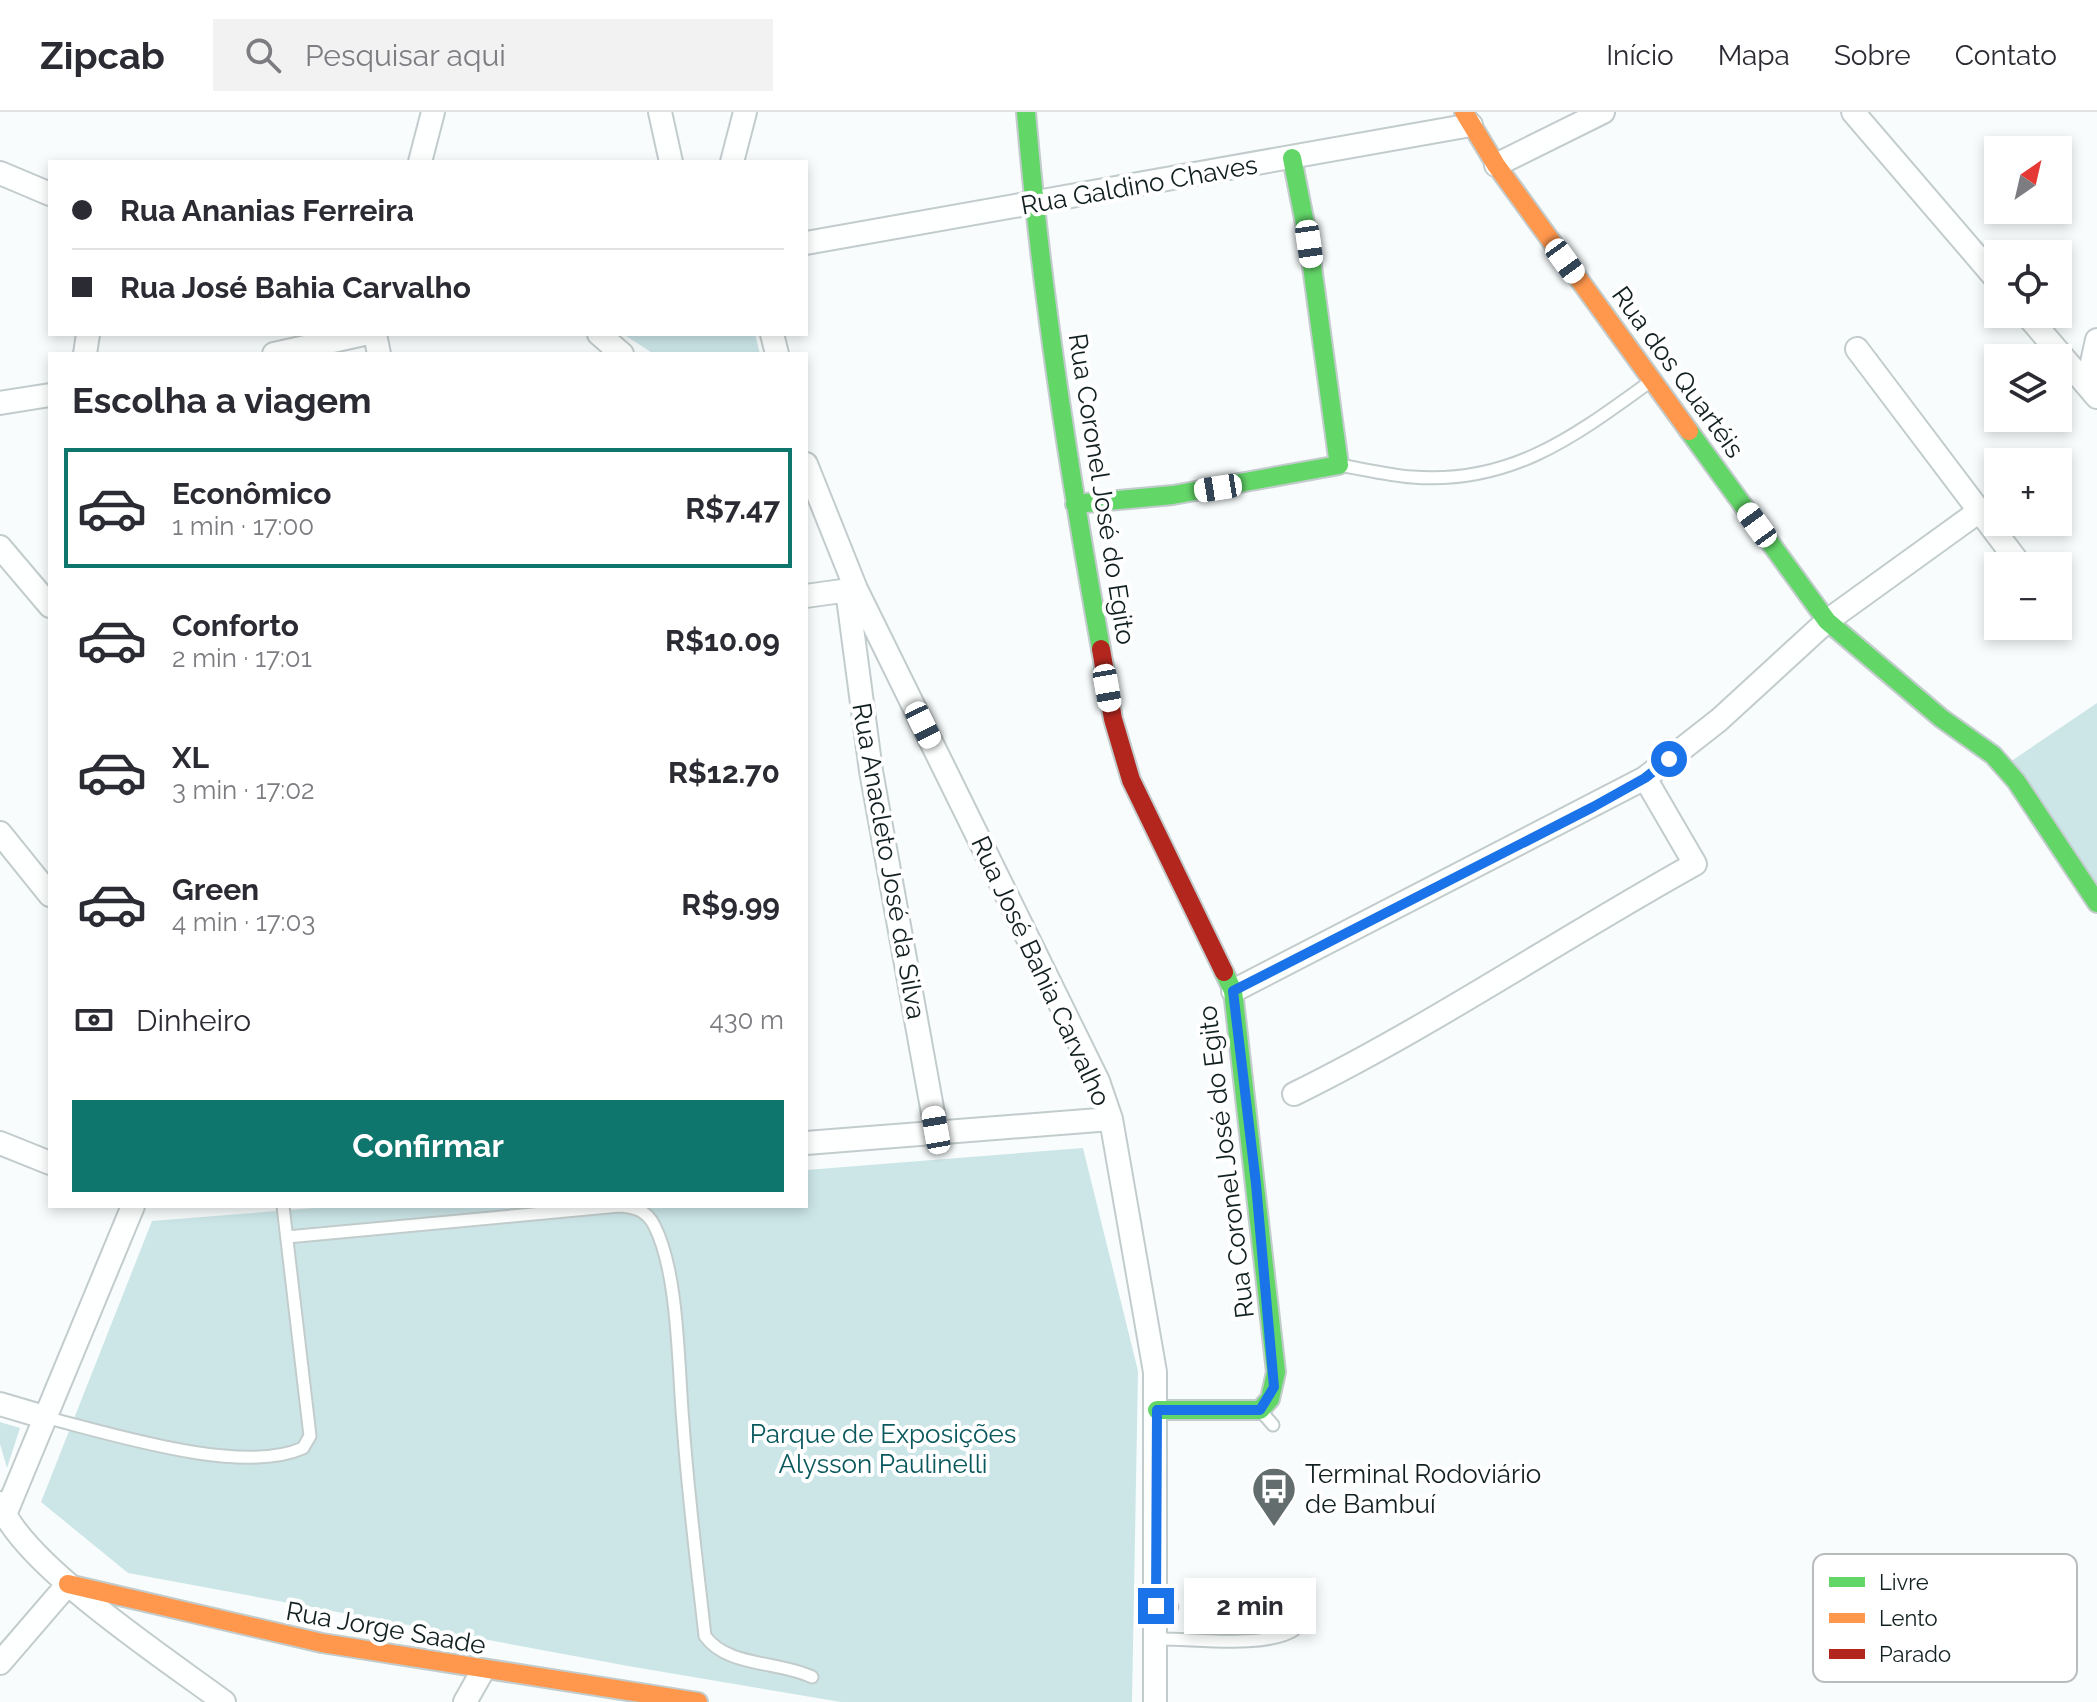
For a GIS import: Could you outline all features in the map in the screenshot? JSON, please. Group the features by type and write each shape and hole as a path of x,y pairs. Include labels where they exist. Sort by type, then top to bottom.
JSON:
{"street":[{"path":"421,160 433,112"},
{"path":"660,112 671,160"},
{"path":"733,160 745,112"},
{"name":"Rua Coronel José do Egito","path":"1026,112 1034,205 1075,504 1113,719 1131,780 1233,991 1276,1372 1270,1399 1260,1410"},
{"path":"1496,165 1603,112"},
{"path":"1853,112 1984,265"},
{"name":"Rua Galdino Chaves","path":"808,243 1292,158 1468,119"},
{"name":"Rua dos Quartéis","path":"1468,119 1496,165 1827,621 1941,718 1993,755 2016,781 2097,903"},
{"path":"1075,504 1241,485 1339,465 1309,244 1292,158"},
{"path":"0,173 48,193"},
{"path":"2038,328 2092,391"},
{"path":"283,352 355,336"},
{"path":"601,336 620,352"},
{"path":"2092,391 2097,340"},
{"path":"1857,349 2010,552"},
{"path":"0,403 48,395"},
{"name":"Rua José Bahia Carvalho","path":"808,470 851,589 1098,1081 1111,1119 1151,1337 1157,1410 1164,1606 1156,1639 1155,1702"},
{"path":"1233,991 1645,778 1719,720 1827,621 1978,512"},
{"path":"0,547 48,604"},
{"path":"808,596 851,589"},
{"name":"Rua Anacleto José da Silva","path":"851,589 871,771 936,1130"},
{"path":"1294,1094 1402,1037 1589,923 1695,864 1645,778"},
{"path":"0,833 48,893"},
{"path":"808,1143 936,1130 1111,1119"},
{"path":"0,1143 48,1162"},
{"path":"132,1208 2,1510 26,1545 68,1584 224,1702"},
{"path":"0,1404 44,1417"},
{"path":"1157,1410 1260,1410"},
{"path":"0,1663 68,1584"},
{"name":"Rua Jorge Saade","path":"68,1584 106,1589 222,1624 482,1672 698,1702"},
{"path":"465,1702 482,1672"}],"lane":[{"path":"1339,465 1413,477 1463,476 1517,465 1558,446 1651,380"},
{"path":"44,1417 192,1453 239,1457 303,1448 310,1436 283,1208"},
{"path":"287,1237 598,1208"},
{"path":"636,1208 646,1213 665,1255 675,1323 688,1487 705,1636 715,1649 731,1656 793,1668 812,1677"},
{"path":"1260,1410 1273,1425"},
{"path":"1156,1639 1239,1640 1277,1637 1294,1630"}],"green space":[{"path":"626,336 756,336 760,352 651,352"},
{"path":"2097,703 2097,903 2004,766"},
{"name":"Parque de Exposições Alysson Paulinelli","path":"1083,1148 1138,1371 1132,1702 841,1702 628,1666 128,1573 41,1502 152,1221 315,1208 808,1208 808,1170"},
{"path":"0,1422 20,1428 7,1468 0,1444"}],"traffic: fast":[{"path":"1026,112 1057,381 1101,649"},
{"path":"1075,504 1173,495 1339,465 1309,244 1292,158"},
{"path":"1689,431 1827,621 1941,718 1993,755 2016,781 2097,903"},
{"path":"1157,1410 1260,1410 1270,1399 1276,1372 1233,991 1224,972"}],"traffic: slow":[{"path":"1464,112 1496,165 1689,431"},
{"path":"68,1584 322,1643 698,1702"}],"traffic: jam":[{"path":"1101,649 1113,719 1131,780 1224,972"}],"place":[{"name":"Terminal Rodoviário de Bambuí","path":"1274,1528"}],"route":[{"path":"1156,1606 1157,1410 1260,1410 1270,1399 1276,1372 1233,991 1593,807 1645,778 1669,759"}]}
